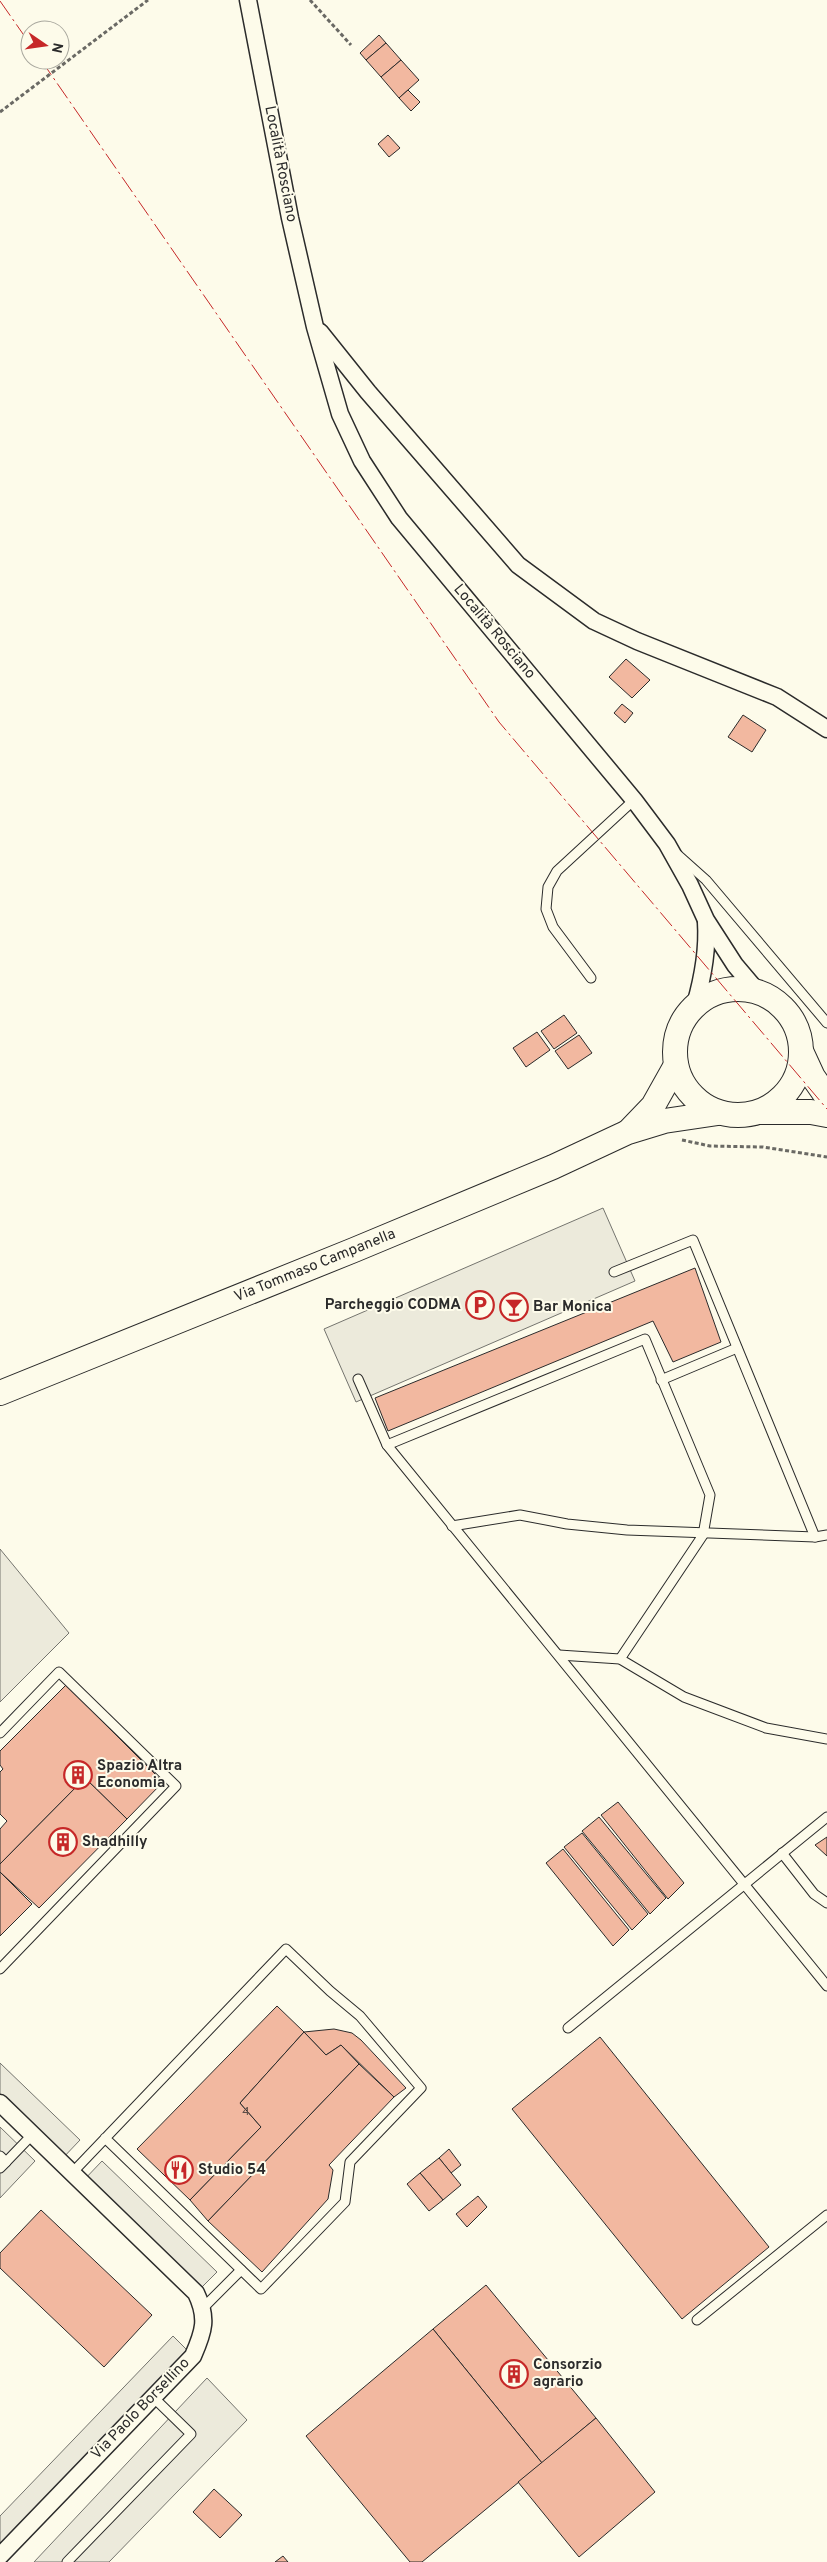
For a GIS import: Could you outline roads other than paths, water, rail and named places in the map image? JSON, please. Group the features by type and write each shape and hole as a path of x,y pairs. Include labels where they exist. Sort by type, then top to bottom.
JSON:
{"main road":[{"path":"731,988 757,991 780,1004 789,1014 800,1038 800,1064 790,1089 770,1107 745,1115 718,1112 696,1100 680,1078 676,1066 675,1039 686,1014 706,996 731,988"},
{"path":"801,1051 814,1077 827,1096"},
{"name":"Via Tommaso Campanella","path":"628,1132 653,1106 676,1066"},
{"name":"Via Tommaso Campanella","path":"0,1393 363,1246 553,1167 628,1132 664,1121 718,1112"},
{"path":"758,1112 811,1112 827,1115"}],"street":[{"name":"Località Rosciano","path":"248,0 290,218 315,327 340,414 362,461 399,518 634,800 667,844 690,884 706,920 735,965 757,991"},
{"name":"Località Rosciano","path":"315,327 368,392 518,564 594,621 637,641 777,697 827,729"},
{"name":"Località Rosciano","path":"695,1004 703,977 708,942 706,920"},
{"path":"0,2103 196,2293 203,2308"},
{"name":"Via Paolo Borsellino","path":"0,2556 193,2356 204,2332 203,2308"}],"lane":[{"path":"591,978 553,927 546,908 548,887 557,871 634,800"},
{"path":"667,844 706,880 827,1023"},
{"path":"614,1272 693,1240 815,1537"},
{"path":"387,1445 645,1339 710,1495 703,1534 620,1659"},
{"path":"662,1380 737,1348"},
{"path":"358,1378 387,1445 827,1986"},
{"path":"452,1526 520,1515 568,1524 627,1530 815,1537 827,1535"},
{"path":"559,1655 620,1659 694,1700 766,1728 827,1738"},
{"path":"0,1733 59,1672 176,1786 0,1969"},
{"path":"568,2028 827,1817"},
{"path":"782,1853 814,1894 827,1903"},
{"path":"72,2173 105,2138 286,1949 330,1992 360,2016 421,2088 350,2162 345,2202 261,2289 105,2138"},
{"path":"2,2162 32,2134"},
{"path":"697,2320 827,2215"},
{"path":"203,2308 241,2270"},
{"path":"67,2562 191,2434 153,2397"}],"place":[{"name":"Parcheggio CODMA","path":"480,1305"},
{"name":"Bar Monica","path":"514,1307"},
{"name":"Spazio Altra Economia","path":"78,1775"},
{"name":"Shadhilly","path":"63,1842"},
{"name":"Studio 54","path":"179,2170"},
{"name":"Consorzio agrario","path":"514,2374"}]}
